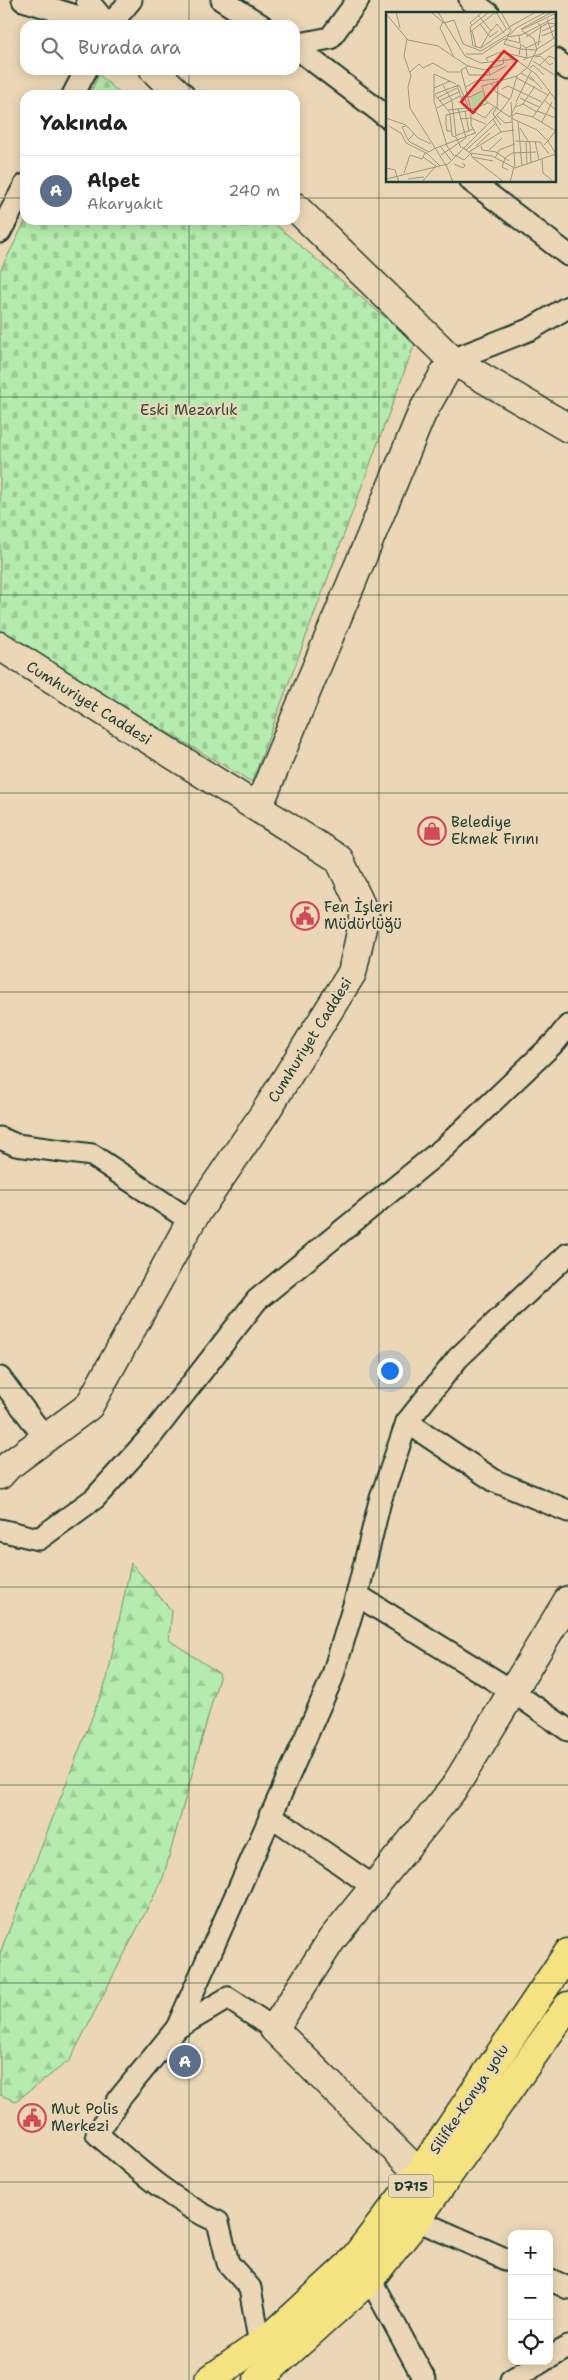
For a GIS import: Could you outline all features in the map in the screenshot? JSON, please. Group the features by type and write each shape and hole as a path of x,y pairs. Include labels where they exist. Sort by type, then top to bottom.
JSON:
{"highway":[{"name":"Silifke-Konya yolu","path":"258,2380 370,2279 417,2220 428,2182 568,1953"},
{"name":"Silifke-Konya yolu","path":"210,2380 273,2336 349,2265 428,2182 568,2006"}],"street":[{"path":"24,0 91,20"},
{"path":"86,0 104,20"},
{"path":"113,20 131,0"},
{"path":"222,0 253,20"},
{"path":"300,45 330,38 358,0"},
{"path":"470,0 486,12"},
{"path":"300,50 386,116"},
{"path":"556,61 568,69"},
{"path":"76,90 83,75"},
{"path":"159,75 175,90"},
{"path":"472,182 568,255"},
{"path":"0,232 20,194"},
{"path":"300,212 452,360 568,428"},
{"path":"258,808 422,413 452,360 531,329 568,307"},
{"name":"Cumhuriyet Caddesi","path":"0,646 338,859 365,914 352,973 264,1114 191,1221 89,1406 0,1475"},
{"path":"0,1530 40,1539 95,1498 152,1435 257,1300 445,1147 556,1041 568,1026"},
{"path":"0,1138 16,1145 92,1154 191,1221"},
{"path":"260,2344 250,2288 228,2263 218,2222 196,2212 144,2176 97,2134 120,2098 177,2028 332,1678 357,1595 380,1501 408,1422 458,1358 568,1254"},
{"path":"0,1378 46,1438"},
{"path":"408,1422 495,1481 568,1511"},
{"path":"357,1595 512,1691 568,1730"},
{"path":"274,2029 332,1939 454,1788 568,1600"},
{"path":"270,1815 374,1887"},
{"path":"177,2028 228,1998 274,2029 428,2182"},
{"path":"417,2220 508,2260"},
{"path":"370,2279 425,2380"},
{"path":"553,2281 568,2288"},
{"path":"553,2356 568,2347"},
{"path":"510,2380 536,2365"}],"green space":[{"path":"99,75 116,90 92,90"},
{"name":"Eski Mezarlık","path":"23,225 276,225 415,343 252,782 0,634 0,271"},
{"path":"131,1563 172,1611 169,1640 220,1674 163,1878 70,2060 16,2101 0,2095 0,1953 107,1679"}],"place":[{"name":"Belediye Ekmek Fırını","path":"432,831"},
{"name":"Fen İşleri Müdürlüğü","path":"305,916"},
{"name":"Alpet","path":"185,2061"},
{"name":"Mut Polis Merkezi","path":"32,2118"}]}
